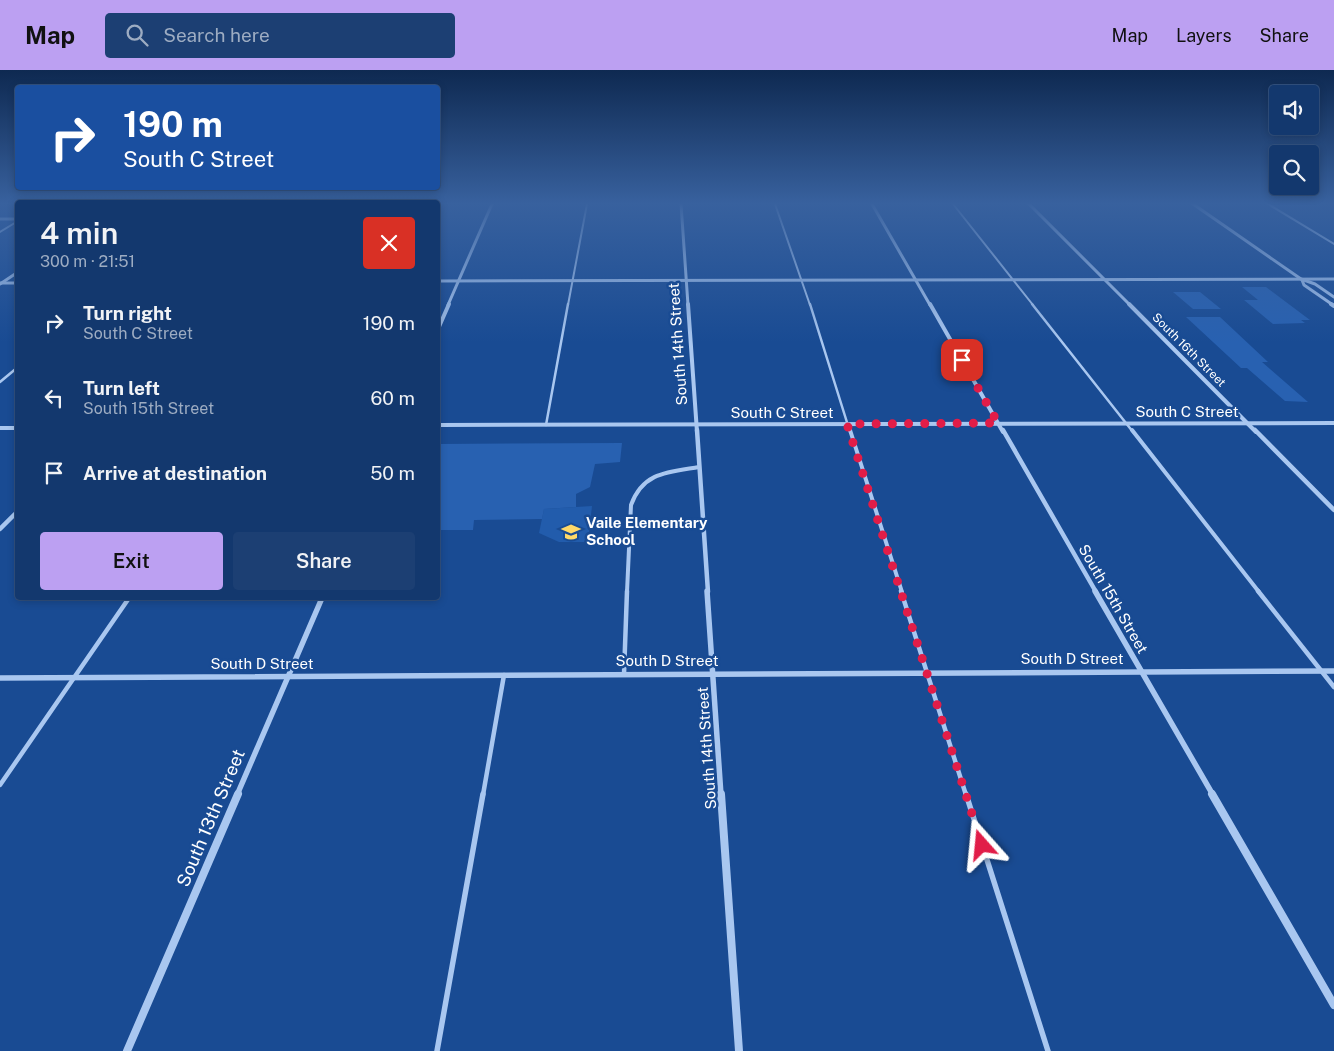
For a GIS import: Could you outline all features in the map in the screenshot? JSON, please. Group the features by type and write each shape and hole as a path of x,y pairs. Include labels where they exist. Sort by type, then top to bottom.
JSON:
{"street":[{"path":"440,324 472,250"},
{"name":"South 14th Street","path":"684,250 739,1051"},
{"name":"South 15th Street","path":"899,250 1334,1005"},
{"name":"South 16th Street","path":"1074,250 1334,510"},
{"path":"1259,250 1301,279 1315,284 1334,298"},
{"path":"0,284 15,274"},
{"path":"1301,279 1304,285 1334,306"},
{"path":"440,281 1334,279"},
{"path":"0,284 15,283"},
{"name":"South C Street","path":"440,426 1334,423"},
{"path":"0,428 15,428"},
{"path":"0,529 15,513"},
{"name":"South 13th Street","path":"127,1051 321,600"},
{"name":"South D Street","path":"0,678 1334,671"}],"lane":[{"path":"546,425 578,250"},
{"path":"791,250 1048,1051"},
{"path":"988,250 1334,687"},
{"path":"0,382 15,370"},
{"path":"624,674 633,495 638,486 648,479 699,467"},
{"path":"0,785 128,600"},
{"path":"437,1051 504,675"}],"shaded area":[{"path":"592,506 588,542 559,542 539,533 544,509"}],"building":[{"path":"1242,287 1266,287 1310,320 1301,320 1305,323 1273,324 1244,300 1258,300"},
{"path":"1173,292 1200,292 1221,309 1193,309"},
{"path":"1186,317 1220,317 1268,362 1262,362 1308,402 1285,401 1247,368 1241,368"},
{"name":"Vaile Elementary School","path":"622,443 620,462 595,464 590,487 576,494 576,507 544,509 542,519 474,520 473,530 440,530 440,444"}],"place":[{"name":"Vaile Elementary School","path":"571,532"}],"route":[{"path":"962,360 998,423 847,424 982,845"}]}
